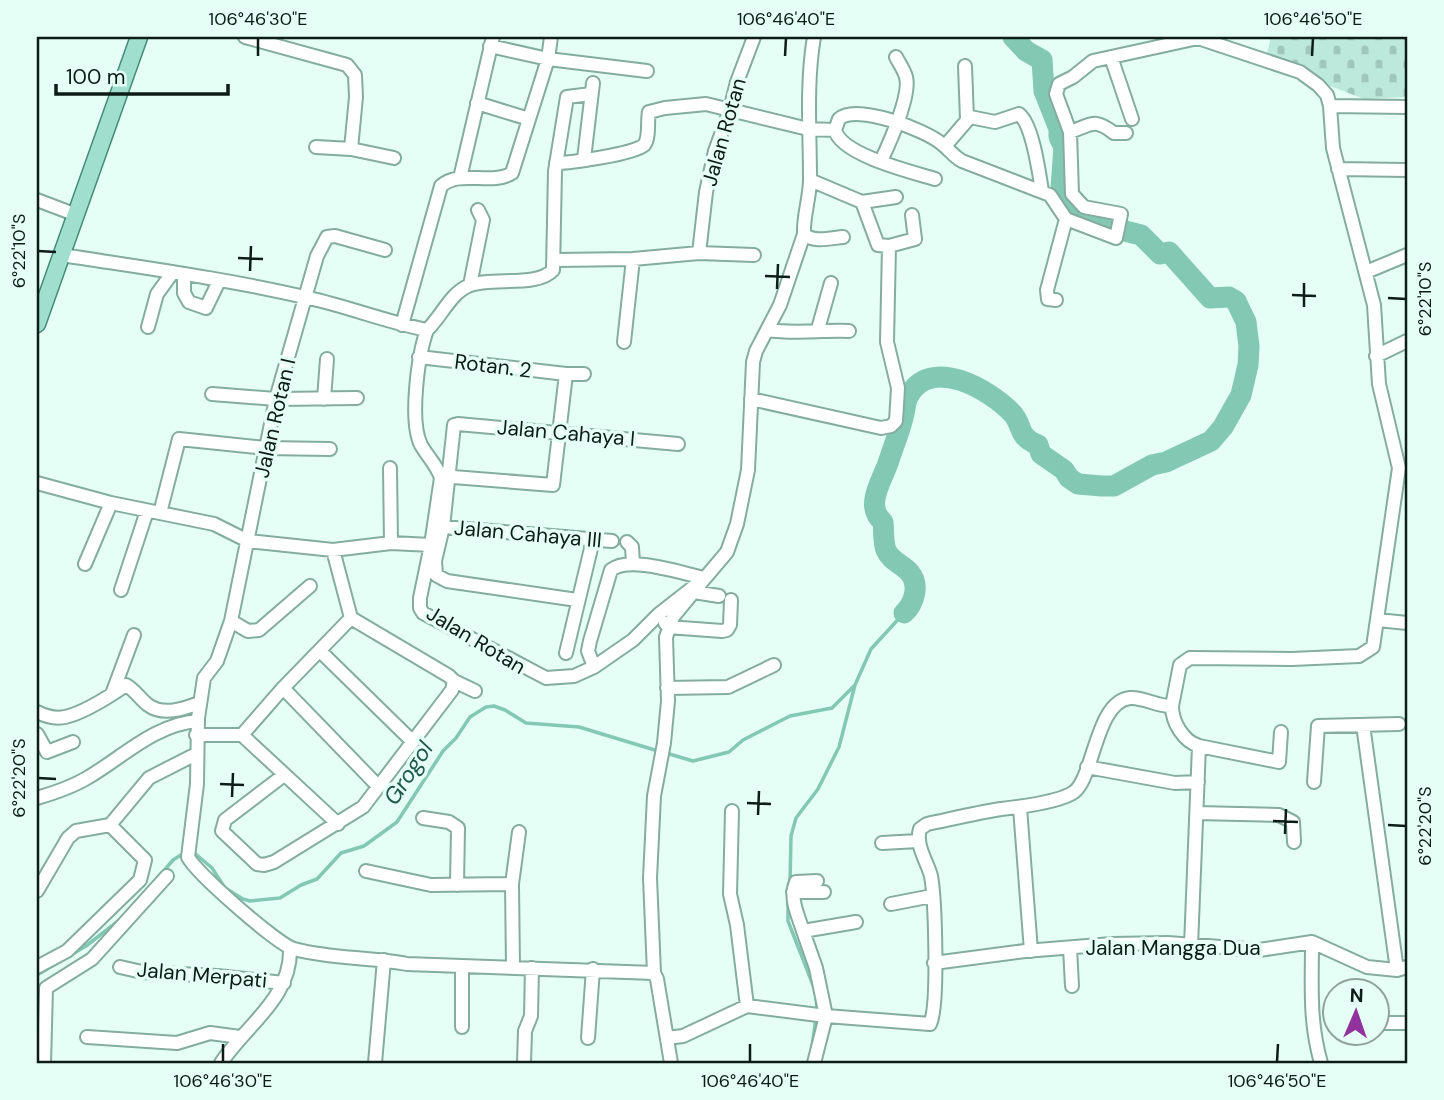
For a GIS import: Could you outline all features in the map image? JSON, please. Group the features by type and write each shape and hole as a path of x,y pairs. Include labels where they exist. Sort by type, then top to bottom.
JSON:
{"main road":[{"path":"37,324 139,37"}],"street":[{"path":"245,37 347,65 355,75 356,97 351,149"},
{"path":"402,325 441,186 445,182 460,178 505,177 512,173 548,59 551,37"},
{"name":"Jalan Rotan","path":"699,253 715,151 754,37"},
{"name":"Jalan Rotan","path":"427,330 416,376 417,431 420,443 439,470 441,478 420,608 424,613 540,677 562,678 594,667 632,640 659,614 705,578 727,552 737,524 748,470 754,362 766,330 780,305 804,234 810,180 807,130 814,37"},
{"path":"1057,192 1073,160 1070,132 1058,104 1056,88 1093,61 1197,38 1300,72 1327,95 1331,139 1374,305 1376,356 1384,410 1403,466 1373,647 1359,656 1292,659 1190,658 1181,664 1172,706 1178,727 1190,743 1199,746 1279,762 1281,732"},
{"path":"460,178 491,41 548,59 647,72"},
{"path":"881,161 897,121 907,80 896,57"},
{"path":"1111,57 1132,119"},
{"path":"945,146 967,118 965,66"},
{"path":"62,255 306,297 427,330 456,294 470,285 550,274 555,260 556,163 567,97 592,88 584,159"},
{"path":"477,103 529,119"},
{"path":"556,163 612,155 642,146 646,140 650,111 706,104 807,130 835,130"},
{"path":"1330,106 1407,107"},
{"path":"935,180 881,161 843,143 836,136 835,130 839,119 846,115 897,121 941,142 954,157 962,161 1057,192 1075,199 1084,207 1119,213 1122,219 1119,234 1114,238 1066,219"},
{"path":"967,118 995,122 1022,116 1034,152 1057,192 1066,219 1047,290 1048,299 1056,300"},
{"path":"1070,132 1098,122 1105,124 1114,133 1126,133"},
{"path":"316,147 351,149 394,158"},
{"path":"1338,169 1407,170"},
{"path":"810,180 862,202 896,197"},
{"path":"37,200 74,214"},
{"path":"862,202 876,243 889,246 915,239 912,215"},
{"path":"470,285 483,220 478,210"},
{"path":"804,234 814,239 843,237"},
{"name":"Jalan Rotan I","path":"290,948 217,890 192,863 189,847 197,784 198,712 204,678 217,661 231,621 276,399 317,256 327,237 335,236 386,250"},
{"path":"751,394 881,428 891,426 896,421 898,388 890,360 887,323 889,246"},
{"path":"555,260 633,259 699,253 754,256"},
{"path":"1366,272 1407,255"},
{"path":"624,342 633,259"},
{"path":"178,273 189,302 206,308 219,281"},
{"path":"148,327 156,294 178,273"},
{"path":"818,330 831,283"},
{"path":"766,330 799,333 818,330 849,331"},
{"path":"1376,356 1407,341"},
{"name":"Rotan. 2","path":"419,357 584,374"},
{"path":"324,399 327,359"},
{"path":"566,374 553,485 453,477 450,474 443,527 435,561 436,575 447,581 577,600"},
{"path":"212,394 276,399 357,398"},
{"name":"Jalan Cahaya I","path":"450,474 454,425 458,424 678,444"},
{"path":"121,590 179,439 265,448 330,449"},
{"path":"390,468 391,543"},
{"path":"37,483 111,503 214,524 248,541 333,550 391,543 431,545"},
{"path":"85,564 111,503"},
{"name":"Jalan Cahaya III","path":"443,527 612,541"},
{"path":"566,653 593,540"},
{"name":"Jalan Cahaya III","path":"627,542 632,547 633,564"},
{"path":"333,550 351,618 475,691"},
{"path":"594,667 589,651 590,641 611,569 618,565 633,564 705,578 668,627 664,743 654,796 650,878 654,972 671,1063"},
{"path":"231,621 248,631 258,630 310,586"},
{"path":"668,627 722,631 727,629 730,625 725,598 694,593"},
{"path":"659,614 668,627"},
{"path":"242,735 351,618"},
{"path":"1378,620 1407,623"},
{"path":"112,694 134,635"},
{"path":"320,651 414,742"},
{"path":"667,688 728,687 774,665"},
{"path":"284,775 225,820 222,831 257,864 274,862 363,807 377,785 414,742 452,690 454,681"},
{"path":"37,712 55,718 65,717 126,685 149,706 198,712"},
{"path":"283,688 377,785"},
{"path":"667,1038 683,1036 747,1006 930,1024 935,1009 933,901 931,876 918,841 920,829 927,824 1020,808 1074,792 1080,786 1096,739 1113,709 1121,701 1141,699 1172,706"},
{"path":"37,798 61,791 87,778 162,730 198,712"},
{"path":"1314,782 1318,726 1399,724"},
{"path":"1321,1063 1314,1038 1310,1005 1312,942 1367,967 1402,968 1363,725"},
{"path":"37,734 42,755 73,742"},
{"path":"196,735 242,735 338,824"},
{"path":"1191,946 1199,746"},
{"path":"37,891 68,838 76,831 110,825 149,778 197,754"},
{"path":"1087,767 1175,783 1198,782"},
{"path":"1020,808 1031,951"},
{"path":"732,811 730,894 737,925 747,1006"},
{"path":"1197,813 1279,815 1293,822 1294,842"},
{"path":"423,818 449,822 458,828 457,885"},
{"path":"37,967 68,951 140,880 145,860 110,825"},
{"path":"513,968 512,884 519,832"},
{"path":"881,843 918,841"},
{"path":"366,871 413,882 448,886 512,884"},
{"path":"44,1063 40,983 92,959 167,876"},
{"path":"814,1063 818,1014 816,968 793,892 820,887"},
{"path":"891,904 933,901"},
{"path":"803,931 856,922"},
{"name":"Jalan Mangga Dua","path":"934,963 1112,944 1168,943 1259,950 1312,942"},
{"path":"220,1063 240,1037 270,1006 284,983 291,960 290,948 336,957 462,968 654,972"},
{"path":"1070,948 1072,986"},
{"path":"375,1063 384,960"},
{"name":"Jalan Merpati","path":"120,967 142,972 284,983"},
{"path":"462,968 462,1027"},
{"path":"523,1063 525,1031 531,1016 532,968"},
{"path":"588,1038 593,969"},
{"path":"87,1037 177,1043 210,1033 240,1037"}],"green space":[{"path":"1271,37 1407,37 1407,97 1364,99 1265,61"}],"waterway":[{"path":"904,613 913,600 915,583 910,573 886,550 883,522 875,509 875,501 900,429 907,399 918,384 930,378 945,377 975,386 1012,413 1026,438 1038,445 1041,454 1064,470 1069,478 1078,484 1114,486 1152,465 1166,462 1211,441 1223,427 1241,395 1248,365 1246,322 1236,301 1229,297 1210,298 1169,252 1160,254 1141,235 1125,231 1108,221 1086,218 1068,201 1061,188 1064,147 1044,91 1042,60 1026,51 1013,37"},
{"name":"Grogol","path":"790,885 791,836 796,818 818,789 839,747 855,685 871,649 904,613"},
{"name":"Grogol","path":"666,753 693,761 729,752 743,740 790,716 832,708 855,685"},
{"name":"Grogol","path":"192,851 212,868 225,888 243,899 250,901 280,898 317,879 341,853 364,846 397,822 443,751 470,717 486,707 494,706 505,710 526,723 579,727 658,751"},
{"name":"Grogol","path":"162,873 173,860 184,853"},
{"name":"Grogol","path":"788,903 788,921 813,985"},
{"name":"Grogol","path":"37,975 86,946 122,918"},
{"name":"Grogol","path":"812,1047 816,996"}]}
